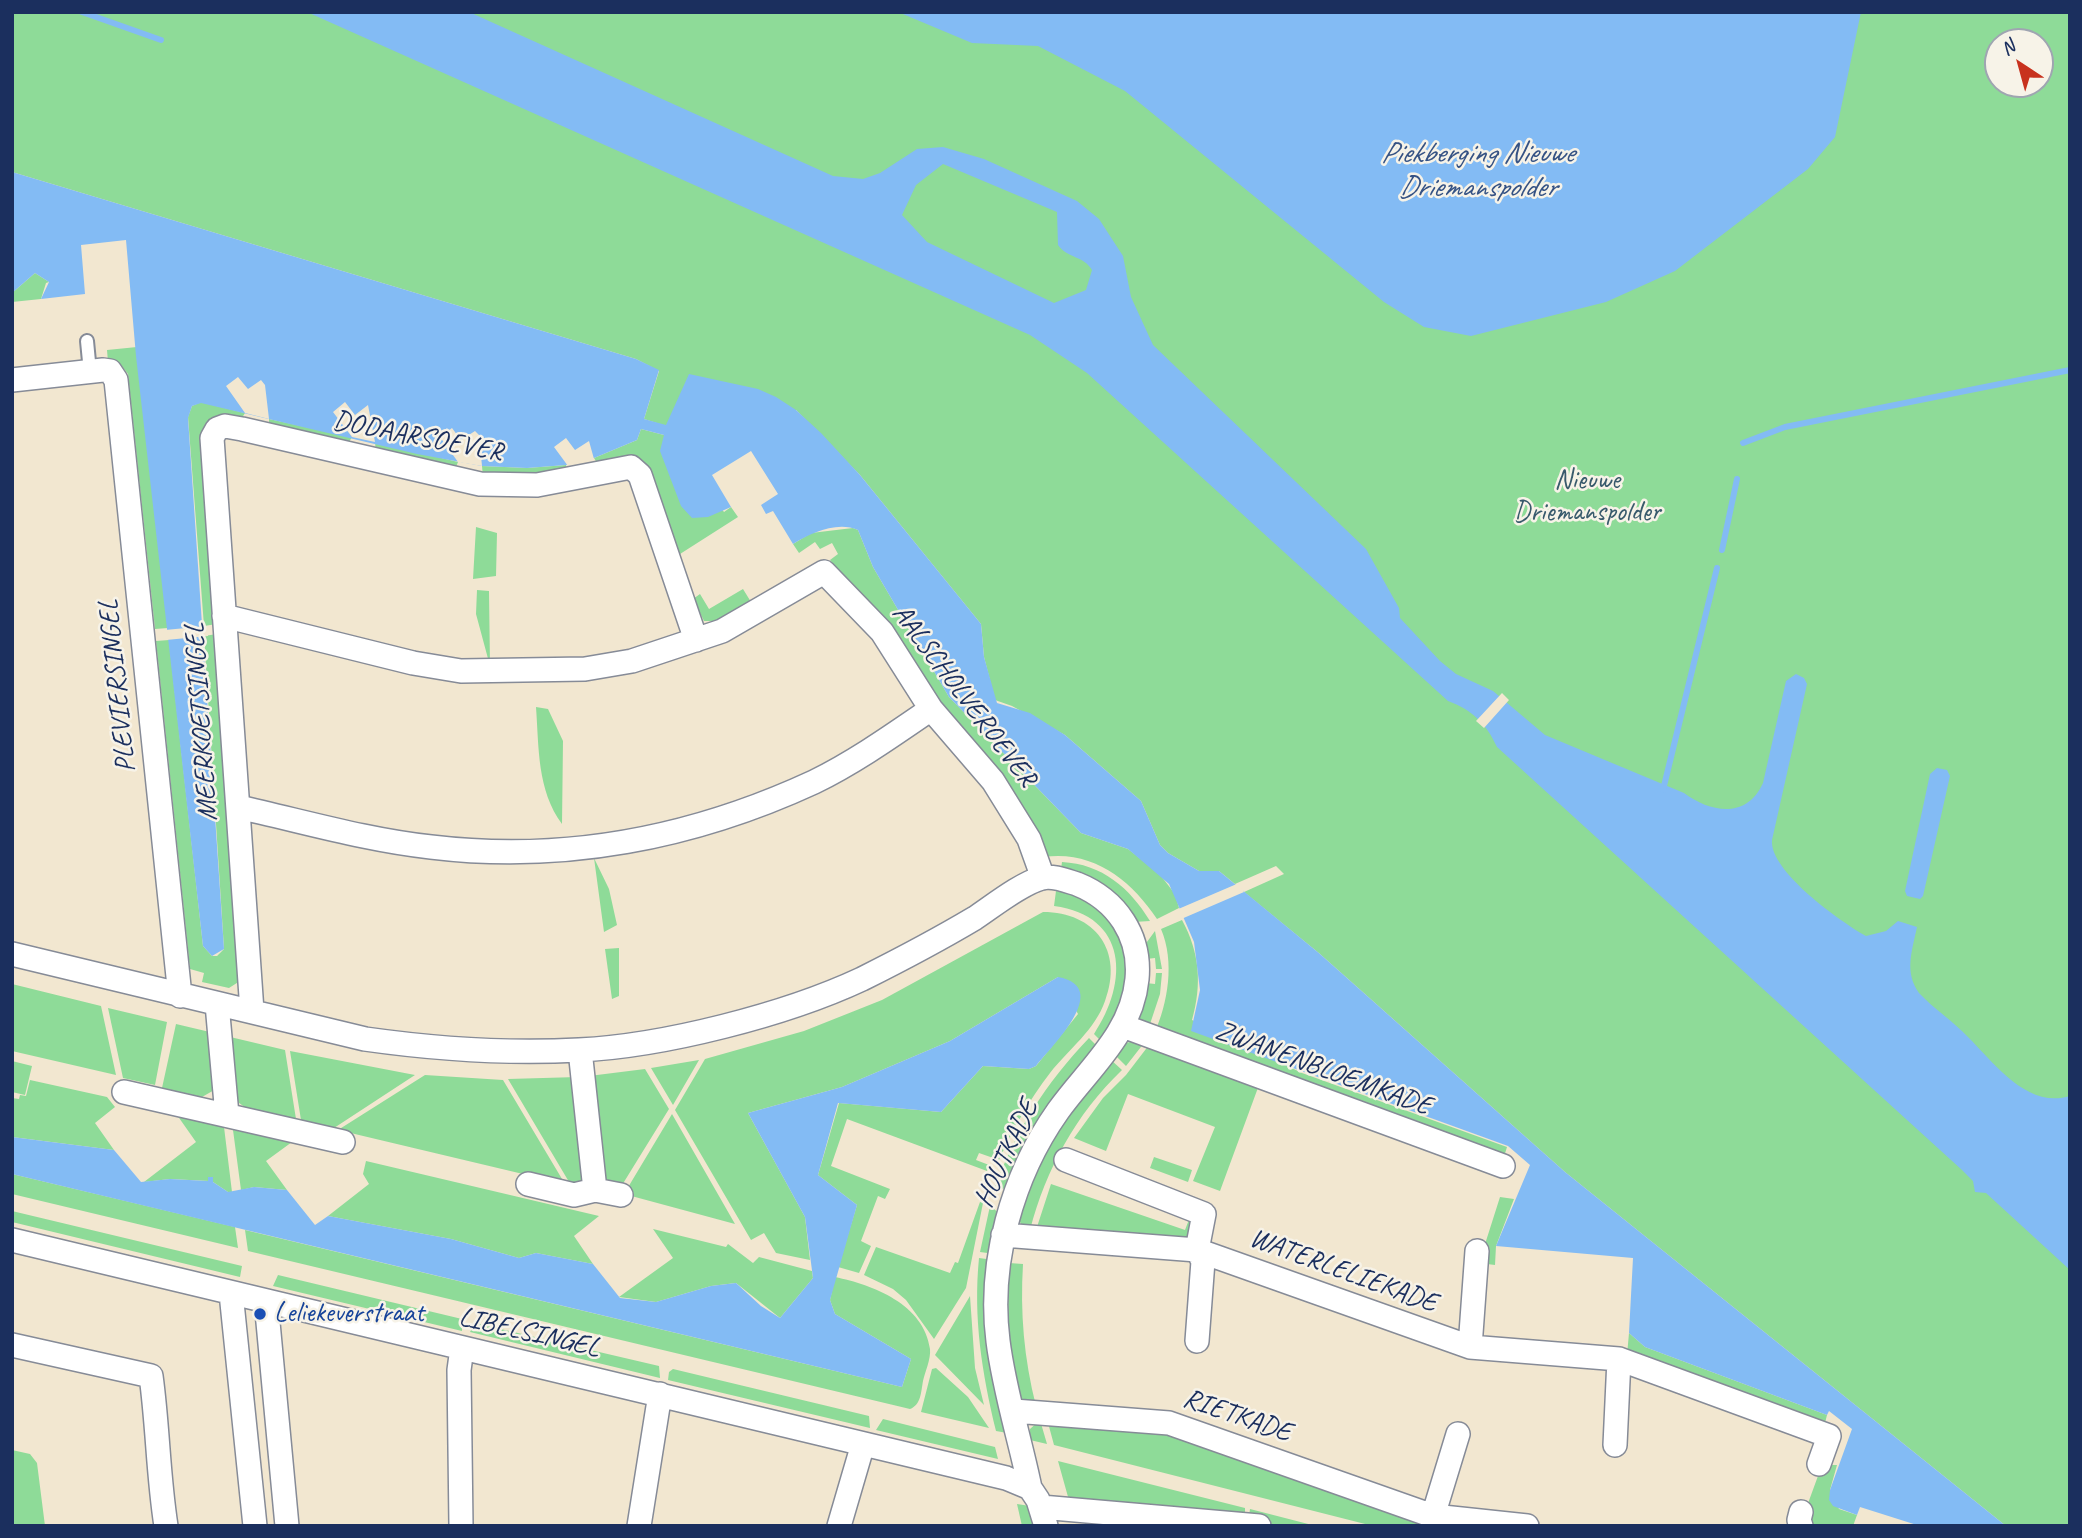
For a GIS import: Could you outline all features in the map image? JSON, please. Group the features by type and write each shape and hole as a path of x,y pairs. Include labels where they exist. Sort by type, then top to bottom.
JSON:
{"street":[{"path":"12,380 100,371"},
{"name":"PLEVIERSINGEL","path":"100,371 116,380 180,996"},
{"name":"DODAARSOEVER","path":"217,429 234,428 480,484 547,484 631,467 640,475 696,640"},
{"name":"MEERKOETSINGEL","path":"217,429 212,438 252,1012"},
{"name":"AALSCHOLVEROEVER","path":"696,640 722,631 814,575 824,572 831,576 882,632 931,709 965,747 1016,815 1039,861 1043,878"},
{"path":"224,616 413,663 486,673 585,669 632,660 696,640"},
{"path":"238,807 429,847 510,854 594,849 656,837 761,805 847,764 931,709"},
{"path":"12,954 365,1039 424,1047 503,1051 580,1050 704,1029 823,995 926,946 1043,878"},
{"name":"HOUTKADE","path":"1039,1507 998,1341 997,1280 1003,1235 1018,1189 1041,1139 1066,1100 1107,1051 1123,1027 1137,984 1137,953 1132,935 1112,906 1096,893 1071,882 1043,878"},
{"path":"217,1004 227,1115"},
{"name":"ZWANENBLOEMKADE","path":"1123,1027 1503,1166"},
{"path":"580,1050 595,1190"},
{"path":"124,1092 343,1142"},
{"path":"1066,1160 1204,1214 1197,1250 1203,1261 1197,1341"},
{"path":"528,1184 574,1195 595,1190 621,1195"},
{"name":"WATERLELIEKADE","path":"1003,1235 1197,1250 1470,1347 1619,1359 1829,1436 1819,1464"},
{"name":"LIBELSINGEL","path":"12,1240 1006,1478 1039,1507 1252,1525"},
{"name":"WATERLELIEKADE","path":"1470,1347 1477,1251"},
{"path":"231,1293 255,1526"},
{"path":"266,1301 287,1526"},
{"path":"12,1345 151,1376 160,1443 156,1461 166,1526"},
{"path":"461,1526 459,1370 462,1348"},
{"path":"1615,1445 1619,1359"},
{"path":"639,1526 660,1394"},
{"name":"RIETKADE","path":"1014,1411 1169,1423 1433,1516 1527,1526"},
{"path":"1433,1516 1458,1434"},
{"path":"839,1526 863,1444"}],"lane":[{"path":"87,341 100,371"}],"green space":[{"name":"Nieuwe Driemanspolder","path":"12,12 2070,12 2070,1526 2006,1526 1565,1172 1320,954 1244,892 1284,874 1276,866 1235,884 1219,871 1199,871 1168,853 1160,845 1141,801 1065,735 1012,706 995,700 984,657 981,624 860,475 796,410 666,426 644,419 659,371 636,359 12,172"},
{"path":"35,273 49,282 46,283 41,299 12,302 12,293"},
{"path":"137,347 168,628 155,629 128,374 121,365 108,362 107,350"},
{"path":"201,402 245,413 240,421 215,417 204,427 217,624 204,626 188,417 192,406"},
{"path":"269,419 352,437 346,447 269,427"},
{"path":"641,429 664,435 724,512 731,507 738,517 680,554 650,473 599,466 594,458 637,440"},
{"path":"375,442 458,462 454,472 376,453"},
{"path":"566,465 567,473 483,477 482,466 527,468"},
{"path":"476,527 497,533 496,576 473,579"},
{"path":"853,528 858,530 873,567 949,697 1081,833 1128,849 1158,872 1175,894 1179,908 1157,919 1123,880 1109,871 1079,858 1044,857 830,560 838,554 832,543 820,549 815,542 799,553 793,544 811,533"},
{"path":"743,589 751,602 715,621 704,621 693,599 700,594 709,609"},
{"path":"477,590 489,591 490,666 476,614"},
{"path":"217,634 240,981 229,988 202,982 204,973 190,969 156,641 169,640 203,946 212,956 217,956 224,949 204,636"},
{"path":"536,707 548,709 563,741 562,824 544,783"},
{"path":"594,858 609,889 617,925 604,932"},
{"path":"1062,862 1090,867 1114,880 1133,898 1150,921 1134,922 1060,876"},
{"path":"1056,891 1083,896 1115,921 1132,973 1104,1044 1094,1034 1113,993 1115,954 1108,937 1096,923 1078,912 1054,906"},
{"path":"1043,912 1077,919 1101,938 1111,966 1110,983 1095,1021 1035,1094 999,1160 979,1153 976,1160 989,1165 987,1171 847,1119 831,1166 890,1189 885,1199 878,1196 861,1241 871,1246 859,1273 838,1267 857,1205 818,1175 839,1103 941,1112 983,1066 1029,1069 1036,1066 1078,1014 1058,977 950,1041 842,1087 748,1113 805,1217 810,1260 776,1253 764,1233 751,1240 675,1110 705,1059 804,1031 882,1000"},
{"path":"1182,920 1193,945 1198,969 1192,1020 1302,1073 1507,1147 1503,1160 1154,1034 1166,996 1169,969 1161,929"},
{"path":"1155,931 1162,969 1156,969 1155,958 1146,959 1144,946"},
{"path":"619,948 619,996 612,999 605,949"},
{"path":"1156,973 1162,973 1160,994 1148,1030 1138,1018 1146,983 1155,984"},
{"path":"12,984 101,1006 116,1075 12,1051"},
{"path":"108,1008 167,1022 155,1085 123,1078"},
{"path":"176,1024 214,1033 216,1089 202,1097 162,1088"},
{"path":"226,1036 285,1050 296,1119 246,1108 235,1100"},
{"path":"1089,1038 1100,1049 1007,1188 994,1190 1002,1168 1033,1109 1059,1072"},
{"path":"1126,1043 1144,1043 1126,1066 1115,1055"},
{"path":"1149,1045 1259,1085 1220,1191 1193,1181 1215,1127 1128,1094 1106,1151 1074,1138 1103,1098 1126,1075"},
{"path":"290,1051 415,1075 334,1128 301,1120"},
{"path":"1110,1059 1122,1070 1090,1105 1065,1144 1045,1185 1030,1230 1021,1224 1017,1216 1047,1143"},
{"path":"699,1060 673,1105 651,1068"},
{"path":"12,1061 32,1066 25,1095 12,1092"},
{"path":"645,1069 669,1109 619,1190 601,1186 589,1076"},
{"path":"425,1075 503,1080 565,1184 338,1130"},
{"path":"578,1077 585,1178 572,1187 508,1079"},
{"path":"30,1080 107,1097 115,1107 95,1123 114,1150 12,1137 12,1098 26,1096"},
{"path":"672,1114 735,1224 624,1194"},
{"path":"177,1115 224,1127 232,1192 213,1182 212,1177 208,1177 209,1181 170,1179 144,1182 196,1142"},
{"path":"233,1130 292,1142 266,1161 287,1190 254,1187 241,1190"},
{"path":"1154,1157 1192,1170 1188,1182 1150,1168"},
{"path":"366,1161 599,1216 574,1236 593,1264 536,1253 519,1258 451,1239 328,1216 369,1184 363,1174"},
{"path":"12,1174 235,1227 238,1248 12,1194"},
{"path":"1051,1184 1185,1230 1190,1217 1194,1226 1189,1239 1036,1230"},
{"path":"1500,1197 1514,1199 1496,1246 1495,1265 1479,1263"},
{"path":"980,1202 983,1203 966,1288 934,1339 906,1300 893,1289 864,1275 876,1247 950,1273 955,1262 958,1263"},
{"path":"990,1206 999,1213 995,1254 980,1252"},
{"path":"12,1211 242,1266 240,1277 12,1222"},
{"path":"653,1229 726,1247 728,1244 753,1263 759,1257 812,1271 813,1278 780,1318 736,1283 711,1286 656,1302 619,1297 673,1258"},
{"path":"245,1230 902,1387 911,1359 835,1314 830,1300 835,1277 880,1291 907,1309 926,1333 930,1357 920,1398 910,1409 248,1251"},
{"path":"979,1258 994,1260 1013,1434 996,1431 987,1388 978,1324"},
{"path":"1009,1263 1023,1264 1024,1335 1036,1406 1018,1398 1009,1331"},
{"path":"278,1275 462,1319 462,1331 273,1286"},
{"path":"970,1296 975,1368 984,1405 935,1355"},
{"path":"475,1323 659,1366 660,1378 470,1332"},
{"path":"1629,1333 1645,1347 1827,1415 1824,1427 1627,1355"},
{"path":"936,1368 968,1397 989,1428 921,1412 932,1369"},
{"path":"673,1369 869,1416 870,1428 668,1380 669,1372"},
{"path":"883,1419 995,1447 998,1459 876,1430"},
{"path":"1047,1419 1167,1429 1428,1526 1373,1526 1054,1445"},
{"path":"1040,1420 1047,1444 1030,1440 1030,1429"},
{"path":"12,1450 30,1454 37,1463 45,1526 12,1526"},
{"path":"1058,1461 1245,1508 1245,1516 1070,1504"},
{"path":"1822,1465 1837,1465 1830,1490 1839,1509 1857,1515 1853,1526 1808,1526 1803,1517"},
{"path":"1017,1504 1030,1506 1035,1526 1022,1526"},
{"path":"1250,1509 1316,1526 1277,1526 1249,1516"}],"water":[{"path":"307,12 469,12 833,176 863,179 880,173 917,149 943,147 984,159 1077,201 1099,219 1123,256 1131,297 1153,345 1366,549 1399,608 1400,618 1440,661 1456,674 1493,691 1545,735 1684,793 1705,805 1728,809 1738,807 1748,803 1763,783 1786,681 1796,674 1804,678 1807,684 1772,840 1774,852 1782,866 1808,894 1866,936 1886,931 1898,921 1917,927 1910,969 1919,993 2013,1082 2040,1096 2070,1096 2070,1270 1986,1193 1975,1192 1973,1181 1962,1170 1497,747 1477,718 1448,701 1087,373 1030,335","holes":["943,164 1057,212 1058,245 1085,262 1092,270 1086,290 1054,303 927,242 902,215 916,185"]},
{"name":"Piekberging Nieuwe Driemanspolder","path":"898,12 1861,12 1835,137 1808,169 1675,271 1606,302 1471,336 1424,327 1384,302 1125,91 1038,46 972,43"},
{"path":"12,172 636,359 659,370 644,419 666,425 689,374 758,389 796,410 860,475 981,624 984,657 997,703 1030,713 1065,735 1141,801 1160,845 1168,853 1199,871 1219,871 1320,954 1565,1172 2006,1526 1920,1526 1860,1507 1857,1515 1833,1506 1829,1500 1830,1490 1852,1429 1829,1411 1827,1415 1645,1347 1629,1333 1633,1258 1496,1246 1530,1165 1508,1146 1191,1031 1200,990 1194,942 1169,884 1128,849 1081,833 949,697 873,567 858,530 833,528 816,532 793,544 773,511 766,514 761,505 778,494 751,451 712,475 731,507 708,517 692,518 681,506 660,451 664,435 641,429 637,440 594,458 566,465 527,468 482,466 417,454 201,403 192,406 188,418 224,949 212,956 203,946 136,356 126,240 81,245 85,294 41,299 49,282 35,273 12,293"},
{"path":"1937,768 1947,770 1950,776 1923,896 1920,899 1907,896 1905,891 1930,774"},
{"path":"1058,977 1074,983 1080,992 1079,1004 1074,1018 1036,1066 1029,1069 983,1066 941,1112 838,1103 818,1175 857,1205 830,1300 835,1314 911,1359 902,1387 12,1174 12,1137 114,1150 141,1182 170,1179 208,1181 208,1177 213,1177 213,1182 228,1192 254,1187 287,1190 315,1225 328,1216 451,1239 519,1258 536,1253 593,1264 620,1298 656,1302 711,1286 736,1283 761,1306 780,1318 813,1278 805,1217 748,1113 842,1087 950,1041"}],"pier":[{"path":"238,377 248,389 261,380 265,385 269,419 245,413 226,386"},
{"path":"345,402 355,415 368,405 375,442 352,437 333,412"},
{"path":"452,428 461,440 475,431 479,435 482,466 458,462 440,437"},
{"path":"566,438 575,450 589,441 594,459 568,466 554,447"},
{"path":"207,626 208,636 166,640 165,630"},
{"path":"1502,693 1509,700 1484,728 1476,721"},
{"path":"1239,883 1244,892 1179,920 1176,910"}],"waterway":[{"path":"82,12 161,40"},
{"path":"1743,443 1785,427 2070,370"},
{"path":"1722,550 1737,479"},
{"path":"1663,790 1717,568"}],"place":[{"name":"Leliekeverstraat","path":"260,1314"}]}
